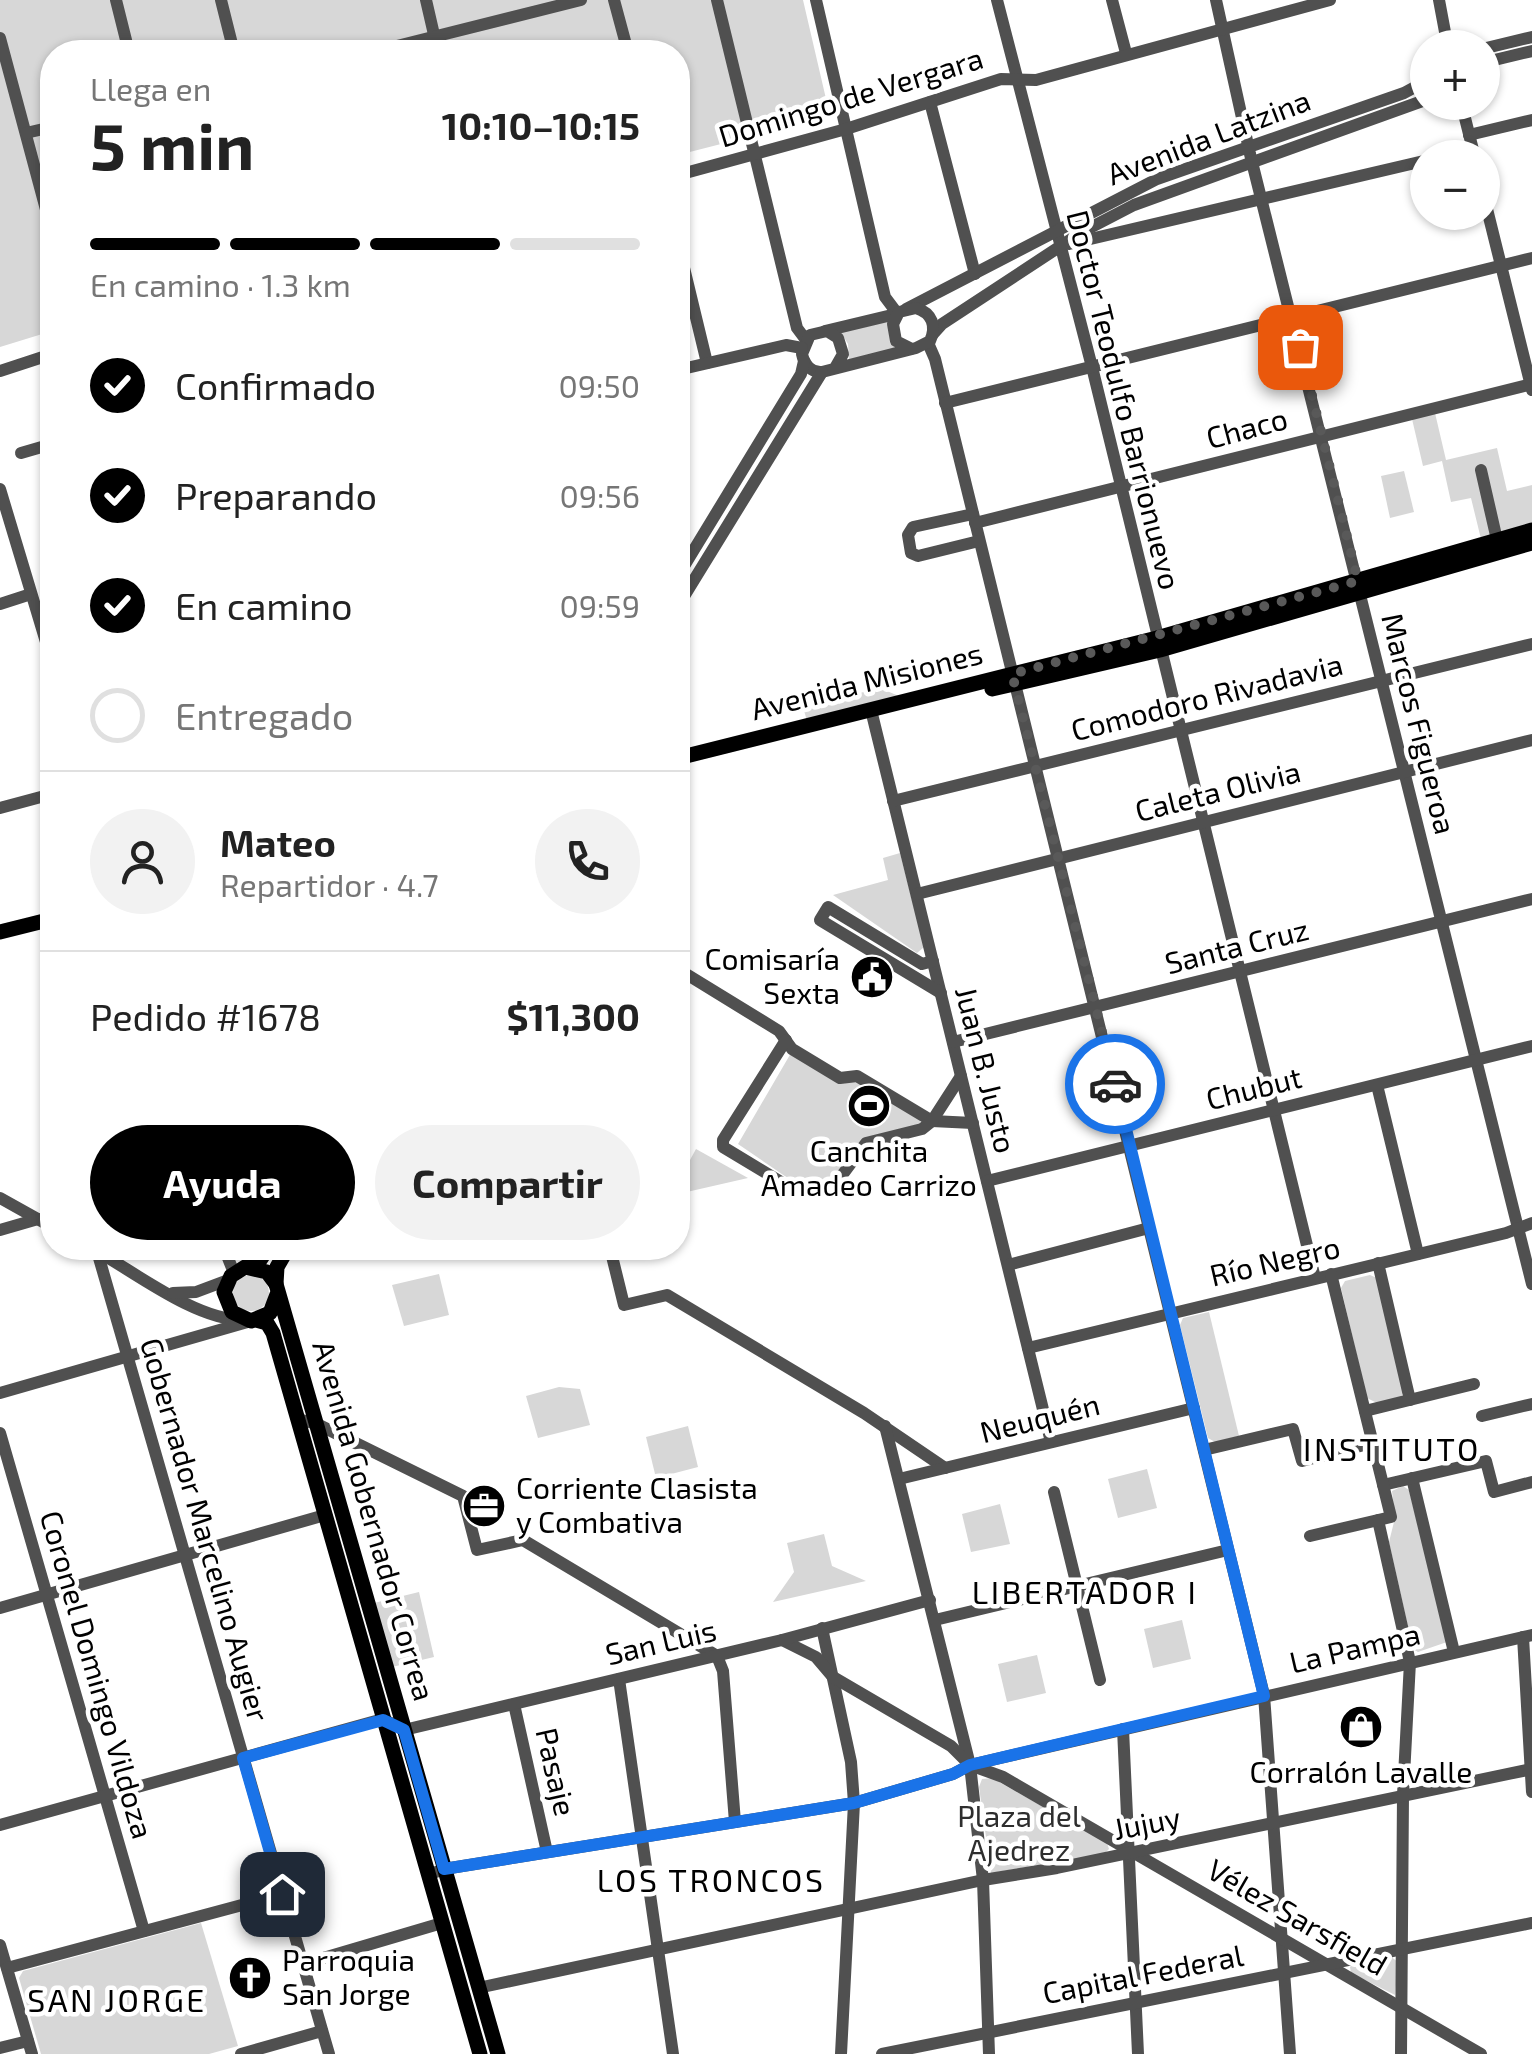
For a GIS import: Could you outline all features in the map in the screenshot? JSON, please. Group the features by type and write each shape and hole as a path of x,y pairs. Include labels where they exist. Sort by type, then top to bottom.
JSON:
{"main road":[{"name":"Avenida Misiones","path":"1359,586 1532,530"},
{"name":"Avenida Misiones","path":"690,755 1158,644 1359,586 1532,543"},
{"name":"Avenida Misiones","path":"690,765 872,714"},
{"path":"0,932 40,922"},
{"path":"260,1260 231,1276 225,1299 232,1312 251,1320 274,1307 281,1260"},
{"path":"251,1267 266,1272 277,1288"},
{"name":"Avenida Gobernador Correa","path":"277,1288 404,1730 436,1872 442,1923 480,2054"},
{"name":"Avenida Gobernador Correa","path":"251,1320 271,1326 383,1720 498,2054"}],"street":[{"path":"116,0 126,40"},
{"path":"222,0 231,40"},
{"path":"426,0 435,40"},
{"path":"422,40 581,0"},
{"path":"614,0 625,40"},
{"path":"717,0 797,328 811,369 828,370 912,349 930,339"},
{"path":"816,0 885,297 900,312 926,312 933,324 930,339 1264,1696 1290,2054"},
{"name":"Doctor Teodulfo Barrionuevo","path":"997,0 1092,367 1316,1278"},
{"path":"1112,0 1126,54"},
{"name":"Marcos Figueroa","path":"1216,0 1250,154 1532,1284"},
{"name":"Domingo de Vergara","path":"690,172 846,129 1001,79 1036,80 1330,0"},
{"path":"1438,0 1444,30"},
{"path":"1500,45 1532,37"},
{"path":"0,38 40,186"},
{"path":"1500,59 1532,51"},
{"name":"Avenida Latzina","path":"822,331 900,312 975,274 1134,204 1410,90"},
{"path":"930,102 975,274"},
{"name":"Avenida Latzina","path":"1250,154 1410,105"},
{"path":"1466,120 1470,140"},
{"path":"1469,134 1532,120"},
{"path":"26,133 40,130"},
{"path":"1059,238 1090,241 1410,164"},
{"path":"1492,230 1532,386"},
{"name":"Avenida Latzina","path":"930,339 942,324 1059,238"},
{"path":"946,403 1532,258"},
{"path":"690,303 707,363"},
{"path":"900,312 892,324 894,338 900,346 912,349"},
{"path":"1515,320 1532,316"},
{"path":"690,556 801,374 804,350 822,331 833,334 842,344 842,358 828,370 690,587"},
{"path":"690,367 786,345 804,350"},
{"path":"0,371 40,358"},
{"name":"Chaco","path":"979,541 918,556 911,553 908,534 913,526 974,518 1120,488 1532,386"},
{"path":"21,453 40,447"},
{"path":"1481,470 1498,540"},
{"path":"1,495 40,609"},
{"path":"0,604 32,594"},
{"name":"Comodoro Rivadavia","path":"894,800 1532,644"},
{"name":"Juan B. Justo","path":"872,714 1051,1442"},
{"name":"Caleta Olivia","path":"916,894 1532,740"},
{"path":"0,808 40,797"},
{"name":"Santa Cruz","path":"953,1042 1532,900"},
{"path":"933,961 922,964 828,906 820,920 941,993"},
{"path":"690,976 780,1031 792,1049 840,1078 857,1076 932,1121 973,1123"},
{"path":"786,1040 723,1140 722,1148 798,1193 818,1193 834,1186 866,1143 922,1129 932,1121 961,1076"},
{"name":"Chubut","path":"987,1181 1532,1046"},
{"path":"1376,1085 1418,1254"},
{"path":"0,1198 38,1219"},
{"path":"0,1230 38,1219"},
{"name":"Río Negro","path":"1028,1348 1532,1223"},
{"path":"1008,1265 1149,1228"},
{"name":"Gobernador Marcelino Augier","path":"97,1260 329,2054"},
{"path":"113,1260 223,1318 251,1320"},
{"path":"168,1292 196,1292 231,1276 227,1260"},
{"path":"613,1260 624,1305 667,1295 885,1426 945,1468"},
{"path":"1378,1263 1410,1400"},
{"path":"1331,1274 1383,1485 1384,1519 1410,1662 1403,1795 1401,2054"},
{"path":"216,1331 223,1318 225,1299"},
{"path":"0,1393 251,1320"},
{"path":"1364,1412 1474,1384"},
{"path":"1482,1416 1532,1404"},
{"name":"Neuquén","path":"899,1479 1194,1408"},
{"path":"298,1419 317,1424 463,1496 476,1550 524,1540 717,1656 723,1671 735,1822"},
{"path":"885,1426 970,1765 983,1880 989,2054"},
{"path":"1204,1450 1293,1428 1302,1461 1372,1443"},
{"name":"Coronel Domingo Vildoza","path":"0,1433 144,1931"},
{"path":"1383,1485 1486,1460 1494,1492 1532,1482"},
{"path":"1412,1478 1454,1652"},
{"path":"1054,1492 1100,1680"},
{"path":"0,1608 325,1515"},
{"path":"1310,1536 1384,1519"},
{"path":"934,1620 1228,1550"},
{"name":"San Luis","path":"404,1730 782,1640 930,1600"},
{"path":"822,1628 850,1762 854,1803 842,2054"},
{"path":"1528,1636 1532,1792"},
{"name":"La Pampa","path":"436,1872 854,1803 953,1774 970,1765 1528,1636"},
{"name":"Vélez Sarsfield","path":"782,1640 800,1646 833,1677 951,1746 970,1765 1003,1777 1482,2054"},
{"path":"618,1679 673,2054"},
{"name":"Pasaje","path":"514,1704 547,1852"},
{"path":"0,1825 383,1720 404,1730"},
{"path":"1123,1728 1138,2054"},
{"name":"Jujuy","path":"478,1988 1531,1769"},
{"path":"6,1968 282,1894"},
{"path":"303,1964 442,1923"},
{"name":"Capital Federal","path":"882,2054 1532,1923"},
{"path":"0,1945 30,2048 0,2048"},
{"path":"241,2054 322,2032"}],"green space":[{"path":"0,0 803,0 830,116 690,152 690,40 40,40 40,335 0,347"},
{"path":"890,320 899,348 849,360 848,344 840,331"},
{"path":"1435,413 1446,460 1497,448 1507,491 1532,485 1532,524 1481,539 1471,498 1451,502 1442,461 1423,466 1412,419"},
{"path":"1404,471 1414,512 1390,518 1381,476"},
{"path":"880,688 901,697 807,721 803,707 815,692 827,689 831,700"},
{"path":"900,853 924,947 917,953 833,895 888,880 883,858"},
{"path":"791,1053 857,1082 921,1120 919,1125 862,1140 830,1182 801,1187 738,1144"},
{"path":"696,1149 748,1178 690,1191 690,1160"},
{"path":"439,1274 449,1315 404,1326 392,1285"},
{"path":"251,1275 264,1280 269,1293 264,1306 251,1311 238,1306 233,1293 238,1280"},
{"path":"1370,1275 1377,1278 1404,1391 1401,1397 1377,1403 1367,1398 1341,1288 1345,1281"},
{"path":"1209,1312 1239,1436 1215,1442 1208,1438 1180,1325 1183,1318"},
{"path":"559,1387 580,1389 590,1425 538,1438 526,1396"},
{"path":"688,1426 698,1467 656,1478 646,1437"},
{"path":"1147,1469 1157,1508 1118,1518 1108,1479"},
{"path":"1403,1486 1409,1490 1447,1642 1418,1652 1413,1649 1389,1542 1395,1518 1392,1491"},
{"path":"1000,1504 1010,1544 971,1552 962,1514"},
{"path":"824,1534 832,1566 866,1581 773,1602 794,1572 787,1543"},
{"path":"419,1592 434,1657 392,1667 374,1603"},
{"path":"1182,1620 1191,1659 1153,1668 1144,1629"},
{"path":"1037,1655 1046,1693 1007,1702 998,1664"},
{"name":"Plaza del Ajedrez","path":"992,1778 1107,1843 1109,1849 1104,1854 991,1873 979,1787 982,1779"},
{"path":"201,1923 238,2046 209,2054 41,2054 19,1978 23,1971"},
{"path":"1390,1956 1398,1962 1395,1995 1351,1973 1354,1963"}],"way so far":[{"path":"1115,1084 1012,674 1358,581 1300,347"}],"place":[{"name":"Comisaría Sexta","path":"872,977"},
{"name":"Canchita Amadeo Carrizo","path":"869,1106"},
{"name":"Corriente Clasista y Combativa","path":"484,1506"},
{"name":"Corralón Lavalle","path":"1361,1727"},
{"name":"Parroquia San Jorge","path":"250,1978"}],"district":[{"name":"INSTITUTO","path":"1392,1450"},
{"name":"LIBERTADOR I","path":"1085,1593"},
{"name":"LOS TRONCOS","path":"711,1881"},
{"name":"SAN JORGE","path":"117,2001"}],"route":[{"path":"282,1894 243,1758 383,1720 404,1730 444,1869 854,1803 953,1774 970,1765 1264,1696 1115,1084"}]}
